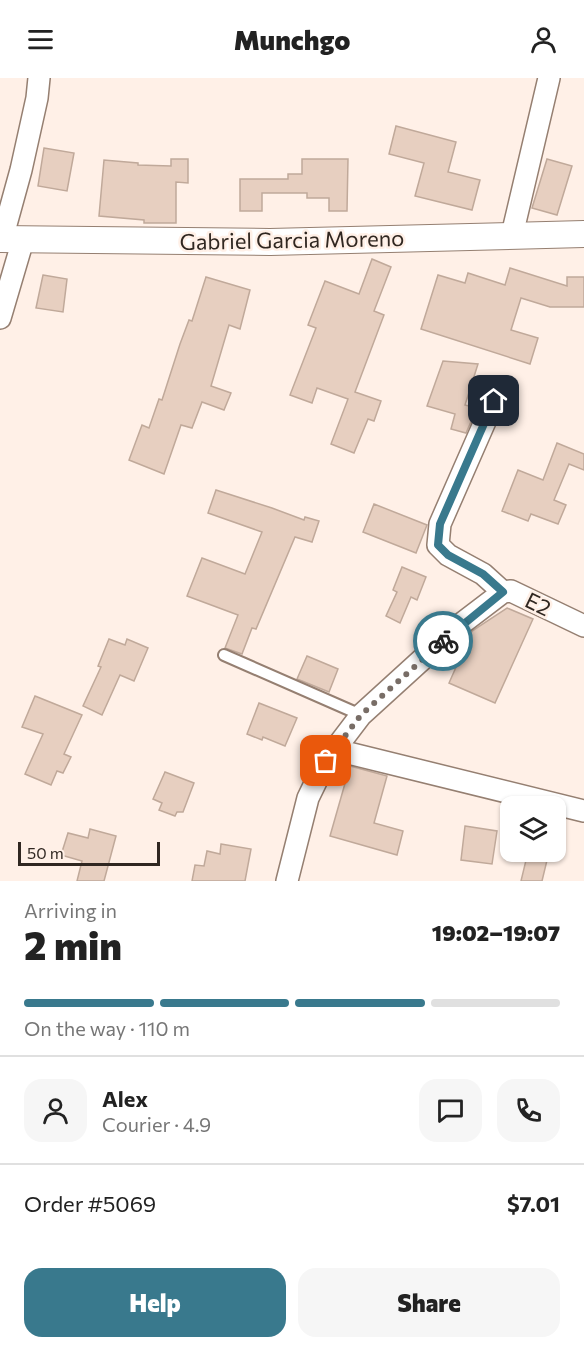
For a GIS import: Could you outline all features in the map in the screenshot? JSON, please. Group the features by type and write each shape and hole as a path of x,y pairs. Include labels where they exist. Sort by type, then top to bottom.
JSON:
{"street":[{"path":"0,318 8,239 38,98 39,78"},
{"path":"512,235 549,78"},
{"name":"Gabriel Garcia Moreno","path":"8,239 270,242 584,234"},
{"path":"494,401 440,524 438,545 448,555 483,574 503,592"},
{"name":"E2","path":"287,881 308,798 326,761 361,715 461,624 503,592 511,591 584,627"},
{"path":"336,750 584,811"}],"lane":[{"path":"224,655 361,715"}],"building":[{"path":"396,126 456,142 448,172 480,180 472,210 415,196 424,163 389,154"},
{"path":"44,148 74,153 67,191 38,186"},
{"path":"171,159 188,159 188,183 176,182 176,223 144,223 144,220 99,216 104,160 138,163 138,165 171,166"},
{"path":"302,159 348,159 347,211 329,211 329,198 307,198 307,193 262,193 262,211 240,211 240,179 288,179 288,174 302,174"},
{"path":"547,159 572,166 557,215 532,208"},
{"path":"372,259 391,267 374,311 384,315 355,392 381,401 374,421 368,419 354,453 331,444 348,399 317,388 312,403 290,395 316,328 308,325 325,281 359,294"},
{"path":"510,268 567,286 567,277 584,277 584,307 550,307 521,298 511,330 538,338 530,364 421,329 438,275 465,283 468,273 505,285"},
{"path":"43,275 67,279 63,312 36,308"},
{"path":"206,277 250,290 240,329 229,325 211,386 231,393 224,410 202,402 192,428 181,425 164,474 129,460 142,425 149,428 159,399 162,400 180,344 189,320 192,321"},
{"path":"443,361 478,364 465,405 477,408 466,433 451,429 455,414 427,406"},
{"path":"557,443 584,454 584,470 569,464 554,500 566,505 558,524 531,514 528,521 502,511 518,470 543,480"},
{"path":"216,490 304,520 305,517 319,521 312,542 295,537 256,629 252,628 242,654 225,648 238,615 187,596 202,558 245,574 262,532 208,513"},
{"path":"374,504 427,525 416,553 363,532"},
{"path":"402,567 426,577 417,600 411,597 400,623 386,616 397,592 393,590"},
{"path":"507,608 533,619 495,703 449,683 472,631"},
{"path":"109,639 125,645 127,639 148,648 134,681 120,675 102,715 83,706 101,667 98,666"},
{"path":"307,656 338,669 329,692 297,679"},
{"path":"35,696 82,715 64,754 71,757 63,773 57,771 51,785 25,774 43,734 22,727"},
{"path":"259,703 297,718 285,746 263,737 262,740 247,734"},
{"path":"350,766 387,776 374,823 403,831 397,855 330,836"},
{"path":"165,772 194,783 183,812 177,812 175,816 159,810 162,803 153,799"},
{"path":"465,826 497,831 492,864 461,860"},
{"path":"90,829 116,836 104,881 77,881 82,861 61,855 68,833 88,838"},
{"path":"221,844 251,849 245,881 192,881 195,865 204,866 207,851 220,854"},
{"path":"526,862 547,862 542,881 521,881"}],"way so far":[{"path":"326,761 361,715 443,641"}],"route":[{"path":"443,641 503,592 483,574 448,555 438,545 440,524 494,401"}]}
